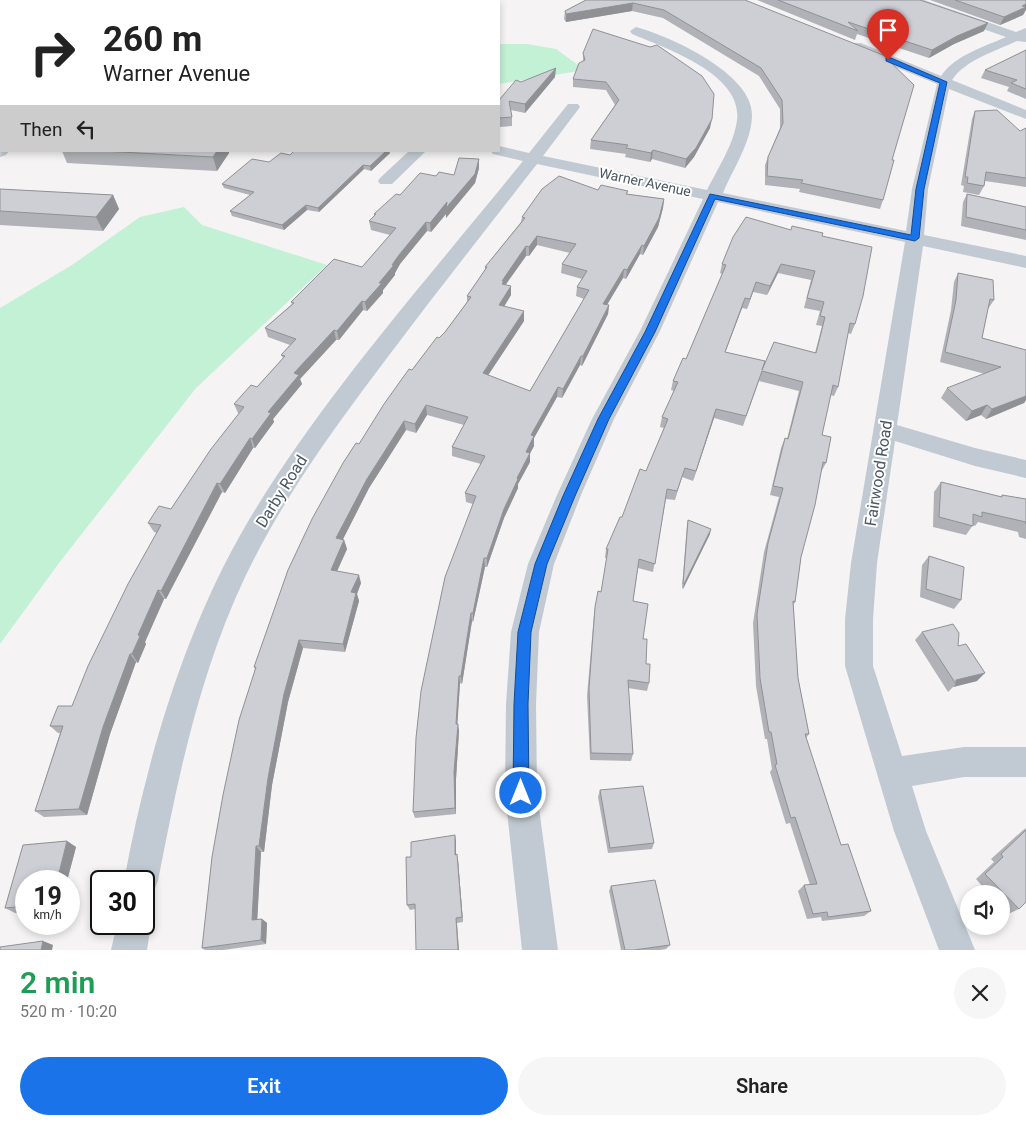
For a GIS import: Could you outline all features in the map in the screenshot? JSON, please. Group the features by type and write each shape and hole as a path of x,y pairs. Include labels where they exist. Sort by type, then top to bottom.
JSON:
{"street":[{"path":"913,0 1023,36"},
{"path":"540,950 521,793 521,704 524,632 541,564 569,496 603,419 650,332 743,128 745,111 743,98 734,85 712,68 636,31"},
{"name":"Fairwood Road","path":"957,950 910,830 894,773 859,666 859,619 864,562 910,277 920,189 944,82 951,71 961,62 1023,36"},
{"path":"842,41 1026,115"},
{"name":"Darby Road","path":"143,870 161,785 189,681 218,607 253,535 305,452 359,378 573,107"},
{"name":"Warner Avenue","path":"500,151 1026,262"},
{"path":"386,181 417,152"},
{"path":"885,430 975,457 1026,469"},
{"path":"894,773 964,762 1026,762"},
{"path":"129,950 132,935"}],"green space":[{"path":"500,44 527,44 556,49 585,70 500,84"},
{"path":"184,207 202,225 327,265 196,388 59,563 0,644 0,308 72,265 140,217"}],"building":[{"path":"586,0 745,0 883,55 914,85 892,160 894,160 883,200 801,183 803,180 767,176 768,157 783,123 782,100 761,68 664,10 633,3 566,14 565,11"},
{"path":"778,0 920,0 988,23 957,36 932,50 848,22 858,31"},
{"path":"955,0 1026,0 1026,4 1022,6 1026,7 1004,17"},
{"path":"593,29 650,47 657,45 702,76 714,94 712,119 696,148 686,159 653,150 651,153 626,148 628,145 591,140 619,100 606,82 573,79 579,63 585,60 583,53"},
{"path":"1026,50 1026,89 1011,83 1017,80 985,70"},
{"path":"556,68 525,104 509,101 512,117 500,118 500,99 516,80 521,82"},
{"path":"997,110 1020,131 1026,128 1026,178 986,172 984,186 967,183 968,177 965,177 975,111"},
{"path":"120,152 216,152 213,157"},
{"path":"293,152 385,152 370,166 363,165 318,208 306,205 282,225 230,211 254,192 222,184 252,159 269,162 281,153 290,155"},
{"path":"459,158 479,159 475,174 446,208 447,202 430,223 426,222 379,283 382,283 365,302 362,301 337,331 334,330 294,373 299,375 268,412 271,413 252,439 250,438 220,484 217,483 161,591 158,590 138,635 140,636 132,654 130,654 103,727 79,809 35,811 63,726 50,726 58,706 72,706 88,666 128,584 161,525 148,523 159,506 171,509 211,449 244,407 234,404 251,385 257,387 285,356 281,355 296,339 265,328 294,303 291,302 334,259 362,267 396,228 369,221 376,214 374,214 396,194 400,195 420,173 436,176 439,172 454,175"},
{"path":"559,176 598,190 601,185 628,191 626,194 664,199 659,218 644,246 642,245 627,270 624,269 603,304 609,305 583,356 581,356 563,389 558,387 531,435 534,436 526,452 530,453 504,509 487,558 484,558 473,613 471,613 461,676 459,676 454,772 455,808 413,812 416,738 421,691 445,577 476,496 465,493 485,456 452,447 468,417 426,405 415,424 404,421 367,479 336,538 344,540 331,570 359,575 351,592 356,593 343,644 299,640 284,694 268,778 259,846 256,846 252,920 262,919 261,940 202,948 212,857 239,720 256,667 254,667 288,570 312,519 356,443 359,444 409,369 412,370 437,337 439,338 445,332 471,297 467,296 487,267 485,267 525,218 522,217 542,189","holes":["537,236 576,244 562,264 587,271 577,287 589,290 530,391 483,373 524,311 499,305 511,286 502,284 504,281 502,281 526,246 529,247"]},
{"path":"0,189 113,195 96,217 0,211"},
{"path":"967,194 1026,207 1026,230 966,217"},
{"path":"746,217 791,230 792,226 823,233 822,236 872,247 863,296 855,324 850,323 838,387 833,385 822,435 831,437 826,463 823,462 815,505 801,557 795,602 793,601 798,678 809,734 805,734 841,845 848,844 871,911 828,917 827,912 813,914 804,885 817,884 795,817 791,818 775,765 777,764 771,732 769,732 760,678 757,614 768,543 783,488 773,486 785,438 788,439 803,382 762,371 746,416 716,409 696,471 685,468 677,491 667,489 655,564 639,559 633,601 648,604 643,639 647,639 646,664 650,664 649,683 628,680 633,754 591,753 589,688 595,607 598,591 601,592 608,549 606,549 620,517 622,517 640,469 646,471 668,419 662,417 678,382 673,381 683,358 686,359 726,265 722,264 733,237","holes":["781,264 815,271 807,298 824,302 820,316 825,317 816,353 774,342 762,370 765,361 725,352 745,298 750,299 756,282 770,286"]},
{"path":"958,273 993,280 994,300 990,299 982,338 1026,350 1026,396 992,409 987,405 972,411 947,388 1001,367 945,352 956,300"},
{"path":"941,482 1002,497 1002,495 1026,499 1026,522 982,512 982,517 973,514 973,526 939,517"},
{"path":"688,520 711,529 683,584"},
{"path":"929,556 964,567 961,600 926,589"},
{"path":"953,624 959,633 958,646 966,644 985,673 956,680 956,684 922,632"},
{"path":"643,786 654,843 610,848 600,790"},
{"path":"1026,830 1026,902 1019,909 1010,900 1010,885 996,885 985,874 1003,857 1001,854"},
{"path":"455,835 455,855 457,854 462,917 456,918 458,950 416,950 415,904 407,905 406,857 411,857 411,842"},
{"path":"67,841 60,870 16,870 23,845"},
{"path":"15,873 15,907 5,908"},
{"path":"655,880 670,945 625,950 611,886"},
{"path":"43,941 41,950 0,950 0,947"}],"route":[{"path":"521,793 521,704 524,632 541,564 603,419 650,332 712,196 915,238 920,189 938,99 944,82 888,60"}]}
